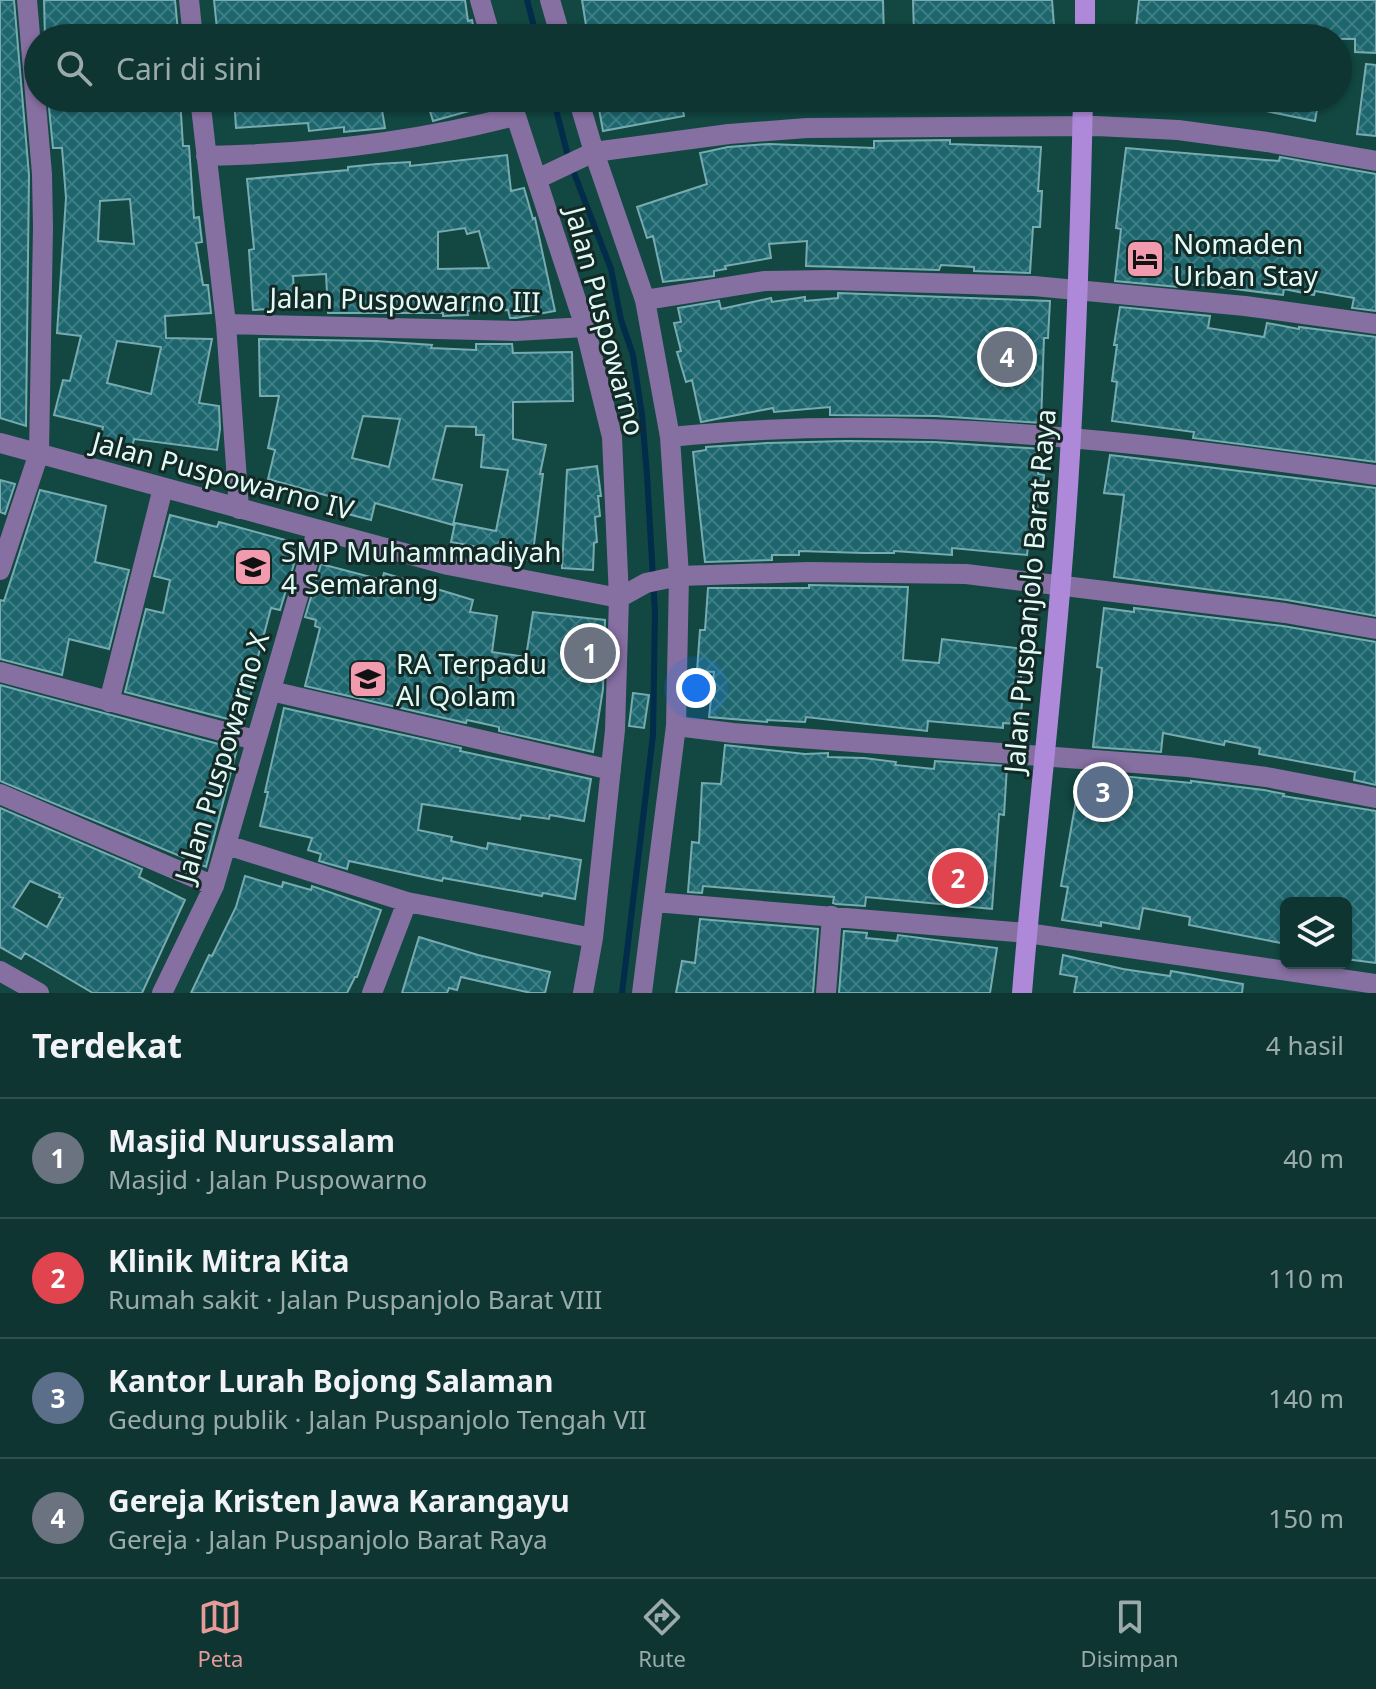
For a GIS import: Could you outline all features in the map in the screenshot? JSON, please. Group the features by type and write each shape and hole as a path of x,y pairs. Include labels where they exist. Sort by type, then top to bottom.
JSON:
{"street":[{"path":"27,0 29,24"},
{"path":"189,0 192,24"},
{"path":"480,0 487,24"},
{"path":"550,0 557,24"},
{"path":"1085,0 1085,24"},
{"path":"0,570 39,453 43,214 35,112"},
{"path":"201,112 226,324 239,509"},
{"path":"206,156 309,151 378,143 477,126 504,112"},
{"name":"Jalan Puspowarno","path":"515,112 585,327 612,437 619,598 615,730 593,938 583,993"},
{"name":"Jalan Puspowarno","path":"580,112 586,156 645,300 670,437 676,726 642,993"},
{"name":"Jalan Puspanjolo Barat Raya","path":"1022,993 1072,437 1083,112"},
{"path":"537,179 586,156 729,134 807,128 1083,126 1178,130 1376,161"},
{"path":"645,300 765,281 828,280 1079,289 1245,306 1376,324"},
{"name":"Jalan Puspowarno III","path":"226,324 516,331 585,327"},
{"path":"670,437 872,426 1139,443 1376,475"},
{"name":"Jalan Puspowarno IV","path":"0,443 448,565 619,598"},
{"path":"109,702 163,488"},
{"name":"Jalan Puspowarno X","path":"162,993 214,886 317,531"},
{"path":"619,598 646,583 673,577 865,572 966,574 1285,613 1376,629"},
{"path":"0,672 255,740"},
{"path":"271,691 611,770"},
{"path":"676,726 1204,769 1266,777 1376,798"},
{"path":"0,794 214,886"},
{"path":"227,845 407,902 593,938"},
{"path":"372,993 407,902"},
{"path":"654,902 1027,933 1376,984"},
{"path":"826,993 832,916"},
{"path":"0,971 39,993"}],"building":[{"path":"0,0 14,0 29,175 26,426 0,418"},
{"path":"44,0 175,0 177,24 45,24"},
{"path":"214,0 465,0 468,21 472,20 473,24 216,24"},
{"path":"582,0 883,0 884,24 586,24"},
{"path":"913,0 1052,0 1054,24 914,24"},
{"path":"1139,0 1376,0 1376,53 1355,52 1352,24 1136,24"},
{"path":"1366,64 1376,65 1376,136 1357,134"},
{"path":"49,112 181,112 183,146 189,146 194,218 199,217 202,242 196,243 203,285 208,285 211,313 165,316 166,338 212,339 199,403 219,406 217,450 134,439 131,452 99,445 103,427 54,415 63,380 70,381 81,336 57,333 66,198 62,148 53,148","holes":["130,199 134,244 98,241 100,201","117,341 161,347 151,394 107,383"]},
{"path":"235,112 382,112 385,128 344,132 344,127 309,131 308,123 236,128"},
{"path":"430,112 466,112 433,121"},
{"path":"600,112 683,112 684,116 603,131"},
{"path":"1271,112 1317,112 1315,121"},
{"path":"950,140 950,144 1041,147 1038,191 1042,191 1040,227 1033,227 1030,273 974,271 974,267 941,265 939,270 806,266 807,241 769,244 771,258 725,266 726,269 714,271 714,276 663,282 653,236 647,238 637,207 707,184 700,153 769,144 874,148 874,141"},
{"path":"1126,148 1279,161 1280,157 1376,174 1376,311 1352,308 1354,298 1315,291 1314,295 1284,289 1283,295 1179,282 1178,287 1115,281 1121,229 1116,228"},
{"path":"507,155 511,191 524,188 535,218 555,311 516,318 510,318 508,310 467,311 468,315 443,316 443,313 328,313 326,274 293,276 295,307 253,310 249,250 254,249 247,179 348,170 348,167 377,164 410,162 410,166","holes":["465,228 467,234 479,231 489,268 438,269 438,232"]},
{"path":"838,293 1050,301 1048,338 1044,338 1041,423 936,416 830,415 830,407 774,412 773,408 701,422 692,380 686,382 677,352 681,351 674,323 681,322 678,308 719,301 721,309 771,298 772,302 805,297 805,301 838,298"},
{"path":"1120,307 1210,316 1208,328 1264,337 1267,323 1376,337 1376,462 1193,438 1194,432 1112,421 1117,382 1112,381 1117,345 1114,345"},
{"path":"259,339 376,341 476,350 476,344 512,344 513,353 572,352 573,401 513,402 513,439 546,445 540,474 543,474 532,560 514,559 515,554 451,542 455,523 496,531 508,470 481,467 484,435 476,435 476,427 446,426 433,479 462,485 453,525 375,503 371,520 340,512 343,500 268,479 275,450 268,448 279,396 260,396","holes":["363,416 400,419 389,467 352,458"]},
{"path":"847,441 935,442 1041,449 1038,474 1044,475 1043,491 1039,491 1036,522 1031,521 1027,555 952,548 952,555 894,551 799,551 799,555 772,555 772,560 705,562 693,452 706,450 706,447"},
{"path":"1110,455 1376,488 1376,616 1287,600 1114,577 1124,495 1104,493"},
{"path":"597,466 601,496 598,496 600,516 595,517 597,542 594,543 593,570 562,568 567,470"},
{"path":"0,480 15,484 5,514 0,512"},
{"path":"40,490 106,506 95,562 129,570 109,649 69,639 62,675 0,659 0,600 4,601"},
{"path":"170,515 217,527 219,522 300,544 280,610 271,608 243,723 125,692 146,609 163,613 170,580 154,576"},
{"path":"321,564 382,580 384,573 473,600 470,612 497,616 492,652 526,657 533,612 605,620 603,689 593,752 499,731 499,727 467,720 466,723 305,686 320,628 315,626 316,620 305,617"},
{"path":"809,585 908,587 903,660 939,663 942,639 1025,649 1019,691 1023,692 1020,724 1003,723 1003,728 928,721 927,731 806,717 805,722 767,722 709,717 714,672 697,671 700,630 705,630 708,588 809,588"},
{"path":"1104,608 1134,612 1134,608 1283,626 1376,642 1376,785 1354,780 1355,772 1259,754 1260,748 1225,741 1224,745 1163,733 1161,752 1093,747 1102,668 1097,667"},
{"path":"0,685 237,749 206,867 0,781"},
{"path":"633,693 649,695 644,728 629,726"},
{"path":"284,708 591,779 584,821 550,815 549,819 521,815 520,819 422,804 418,830 487,849 488,843 581,860 575,899 443,878 442,881 349,861 347,869 319,861 321,854 308,850 312,838 260,826"},
{"path":"725,745 805,754 828,753 828,757 864,758 934,769 935,761 1007,766 1004,815 999,814 992,909 866,897 865,906 836,904 833,903 834,897 703,886 702,893 688,892 692,842 699,843 702,783 721,784"},
{"path":"1081,772 1264,790 1376,811 1376,963 1352,960 1352,897 1280,897 1280,943 1189,925 1190,917 1143,908 1139,929 1101,922 1101,926 1062,920 1068,887 1061,886"},
{"path":"0,808 142,869 139,877 185,900 142,993 93,993 25,953 21,959 0,947","holes":["30,881 60,894 59,897 63,898 47,927 13,907"]},
{"path":"245,876 282,887 283,882 311,890 312,886 381,910 357,977 347,993 191,993 236,907"},
{"path":"700,919 818,929 813,993 676,993 682,961 695,963"},
{"path":"844,931 867,933 866,938 897,941 898,935 997,948 990,993 839,993"},
{"path":"419,937 550,972 545,993 531,993 461,977 457,990 449,988 447,993 402,993"},
{"path":"1063,955 1123,969 1170,976 1171,971 1243,984 1242,993 1074,993 1077,977 1060,974"}],"waterway":[{"path":"527,0 533,24"},
{"path":"557,112 569,160 611,269 621,320 633,355 647,475 655,612 653,735 622,993"}],"place":[{"name":"Nomaden Urban Stay","path":"1145,259"},
{"name":"Gereja Kristen Jawa Karangayu","path":"1007,357"},
{"name":"SMP Muhammadiyah 4 Semarang","path":"253,567"},
{"name":"Masjid Nurussalam","path":"590,653"},
{"name":"RA Terpadu Al Qolam","path":"368,679"},
{"name":"Kantor Lurah Bojong Salaman","path":"1103,792"},
{"name":"Klinik Mitra Kita","path":"958,878"}]}
